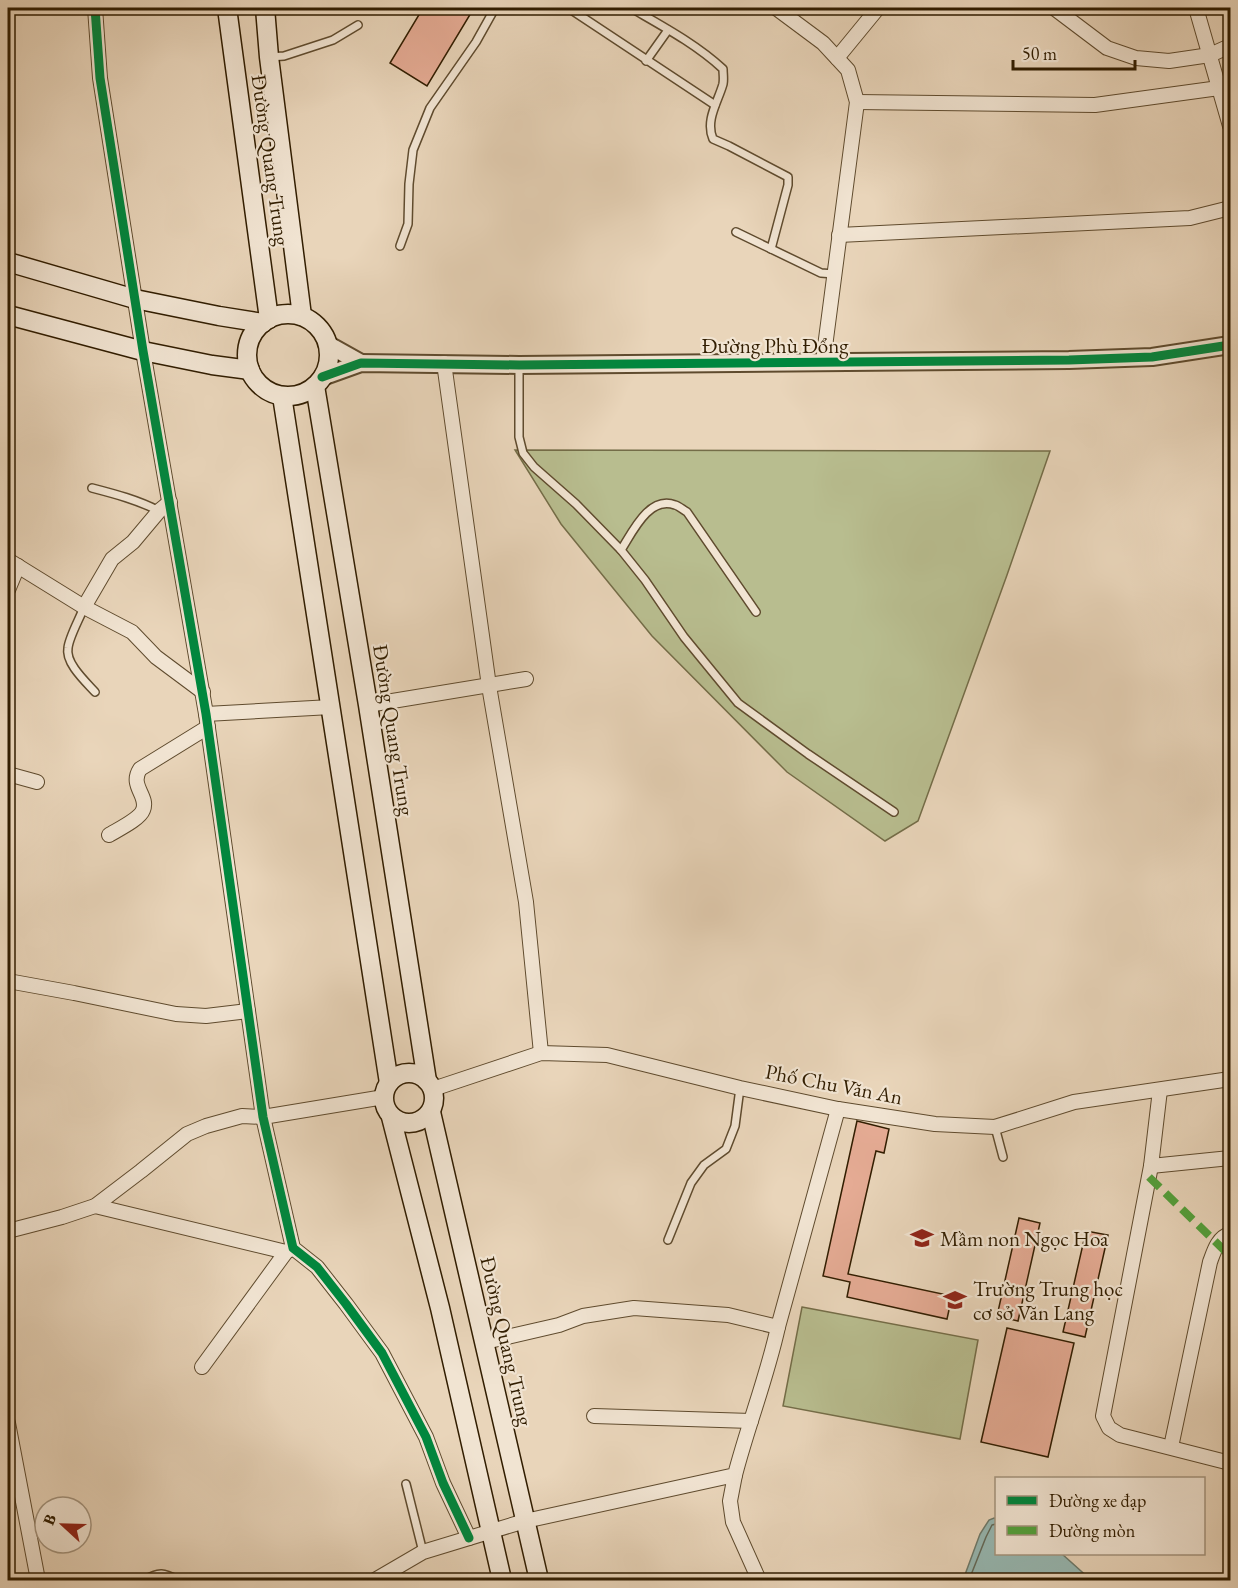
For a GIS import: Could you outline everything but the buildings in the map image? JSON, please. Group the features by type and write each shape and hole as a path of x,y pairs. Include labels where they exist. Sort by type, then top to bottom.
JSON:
{"main road":[{"name":"Đường Quang Trung","path":"226,8 266,321"},
{"name":"Đường Quang Trung","path":"265,8 269,57 302,316"},
{"path":"8,262 135,299 219,316 266,321"},
{"path":"285,314 302,316 318,327 327,344 328,361 319,382 300,394 282,396 272,393 255,380 250,370 247,358 249,344 254,332 266,321 285,314"},
{"path":"8,315 143,351 250,370"},
{"name":"Đường Quang Trung","path":"319,382 368,705 430,1085"},
{"path":"282,396 331,707 386,1090 385,1108 391,1117 440,1308 502,1581"},
{"path":"386,1090 400,1074 419,1075 430,1085 434,1101 426,1118 412,1124 401,1123 391,1117"},
{"name":"Đường Quang Trung","path":"430,1112 539,1581"}],"street":[{"path":"95,8 100,78 143,351 164,506 207,721 263,1118 290,1250 202,1366"},
{"path":"776,8 823,43 848,70 858,102 823,362"},
{"path":"837,58 878,8"},
{"path":"1054,8 1107,48 1136,58 1169,61 1210,55 1230,46"},
{"path":"1196,8 1230,126"},
{"path":"858,102 1095,105 1219,88"},
{"path":"839,235 1190,218 1230,208"},
{"name":"Đường Phù Đổng","path":"327,344 361,363"},
{"name":"Đường Phù Đổng","path":"319,382 361,363 519,365 1046,360 1152,357 1230,345"},
{"path":"444,363 489,686 526,902 541,1053"},
{"path":"84,607 112,559 133,542 164,506"},
{"path":"8,590 13,563 84,607 132,632 156,657 202,692"},
{"path":"368,705 526,679"},
{"path":"109,835 137,818 143,810 144,803 136,783 140,770 207,721 331,707"},
{"path":"8,774 37,782"},
{"path":"8,981 176,1014 206,1016 248,1011"},
{"name":"Phố Chu Văn An","path":"430,1085 541,1053 607,1054 740,1088 837,1109 935,1124 995,1127 1074,1102 1230,1078"},
{"path":"8,1231 94,1206 141,1172 187,1134 206,1126 242,1116 263,1118 386,1090"},
{"path":"1160,1090 1151,1166 1103,1416 1108,1428 1120,1435 1230,1463"},
{"path":"759,1581 733,1522 730,1501 735,1475 770,1363 837,1109"},
{"path":"1151,1166 1230,1158"},
{"path":"94,1206 290,1250 317,1267 382,1353 426,1437 443,1483 469,1538"},
{"path":"1171,1447 1210,1262 1217,1244 1225,1235 1230,1234"},
{"path":"485,1342 559,1325 583,1316 634,1308 728,1315 778,1327"},
{"path":"594,1416 751,1421"},
{"path":"8,1423 38,1581"},
{"path":"375,1581 423,1552 525,1521 735,1475"}],"lane":[{"path":"400,246 408,224 413,150 430,108 476,42 495,8"},
{"path":"631,8 668,30 723,69 723,82 712,112 710,131 712,139 788,177 788,185 771,249"},
{"path":"573,11 715,105"},
{"path":"269,57 284,56 333,40 358,25"},
{"path":"646,61 668,30"},
{"path":"736,232 821,273 834,274"},
{"path":"519,365 519,437 523,453 534,467 576,504 621,550 645,580 684,637 738,703 807,754 894,812"},
{"path":"92,488 146,505 164,506"},
{"path":"621,550 650,508 658,503 673,504 687,512 756,612"},
{"path":"84,607 68,646 68,655 75,669 95,692"},
{"path":"668,1240 691,1183 704,1165 726,1149 735,1126 740,1088"},
{"path":"995,1127 1003,1157"},
{"path":"406,1484 423,1552"},
{"path":"145,1581 154,1575 166,1574 178,1581"}],"green space":[{"path":"515,450 1050,451 918,821 885,841 787,772 652,636 561,524"},
{"path":"802,1307 978,1340 960,1439 783,1406"}],"water":[{"path":"995,1518 995,1555 1063,1555 1091,1580 963,1580 980,1534 989,1520"}],"marked path":[{"path":"1149,1177 1230,1256"}],"cycle path":[{"path":"95,8 100,78 143,351 206,714 263,1117 293,1248 317,1267 382,1353 426,1437 443,1483 469,1538"},
{"path":"322,377 361,363 519,365 1069,360 1152,357 1230,345"}],"place":[{"name":"Mầm non Ngọc Hoa","path":"922,1238"},
{"name":"Trường Trung học cơ sở Văn Lang","path":"955,1300"}]}
